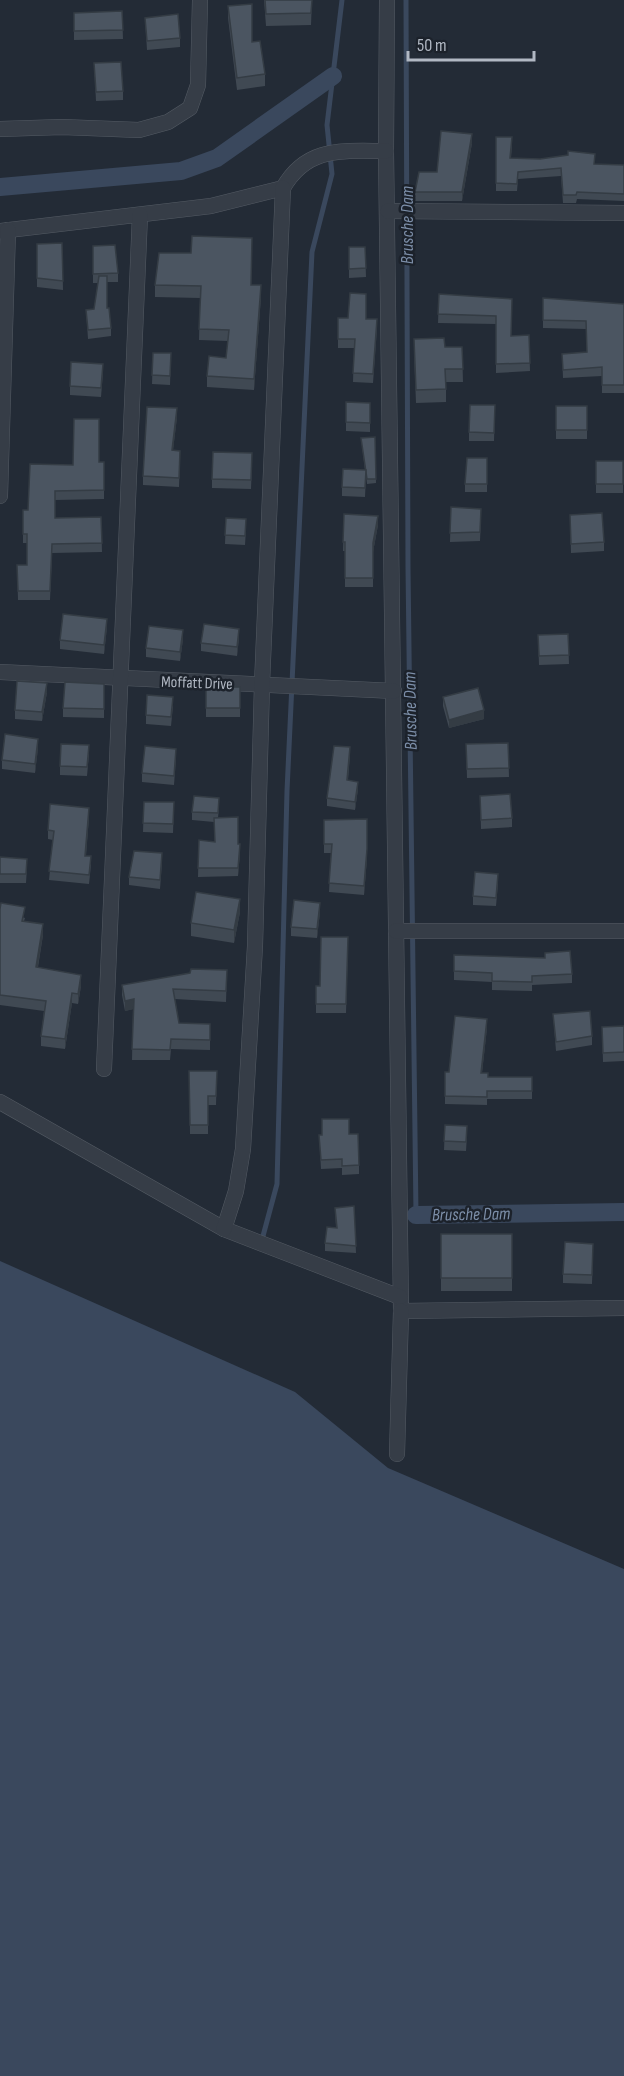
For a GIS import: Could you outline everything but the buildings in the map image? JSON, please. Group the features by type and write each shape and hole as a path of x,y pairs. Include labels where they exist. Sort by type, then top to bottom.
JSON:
{"street":[{"path":"0,129 62,127 139,130 168,122 190,108 198,86 200,0"},
{"path":"387,0 386,151 400,932 400,1304 397,1454"},
{"path":"224,1229 236,1191 243,1149 255,946 268,685 283,188 292,171 316,155 386,151"},
{"path":"0,496 4,230 211,206 283,188"},
{"path":"388,211 624,213"},
{"path":"104,1069 140,215"},
{"name":"Moffatt Drive","path":"0,672 119,680 394,691"},
{"path":"400,932 624,931"},
{"path":"0,1102 224,1229 400,1304 624,1308"}],"water":[{"path":"0,1261 295,1392 388,1468 624,1569 624,2076 0,2076"}],"waterway":[{"path":"263,1236 277,1184 287,791 312,252 332,174 327,125 342,0"},
{"name":"Brusche Dam","path":"406,0 408,567 416,1215"},
{"path":"0,187 181,171 217,158 333,76"},
{"name":"Brusche Dam","path":"416,1215 624,1212"}]}
